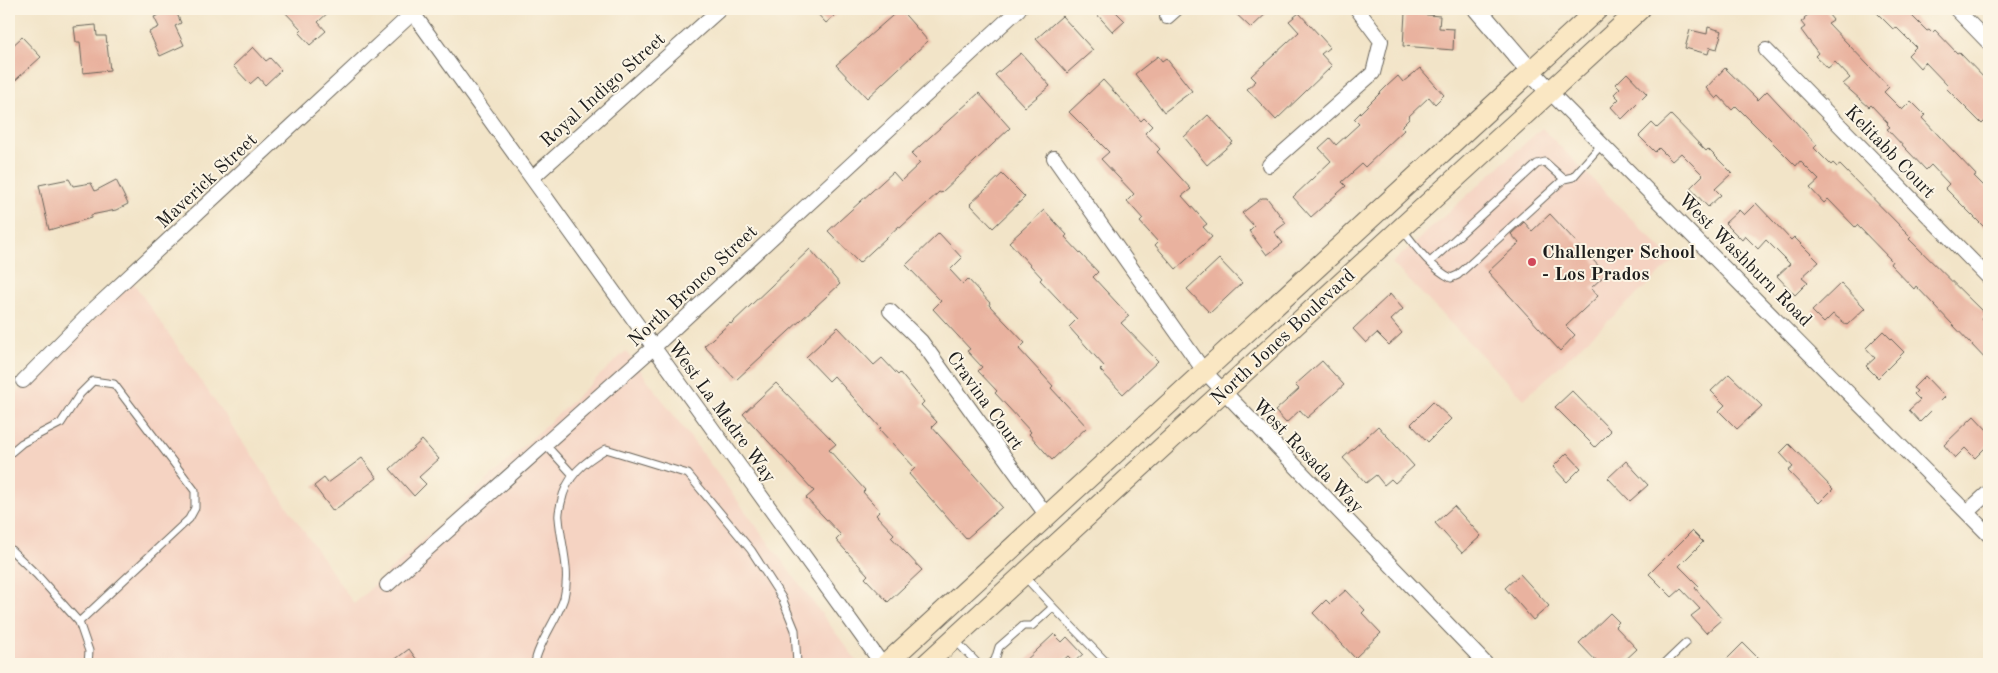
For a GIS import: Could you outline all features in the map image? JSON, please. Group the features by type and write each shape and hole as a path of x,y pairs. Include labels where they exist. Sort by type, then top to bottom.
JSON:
{"main road":[{"name":"North Jones Boulevard","path":"884,664 1598,9"},
{"name":"North Jones Boulevard","path":"926,664 1549,90 1640,9"}],"street":[{"name":"Royal Indigo Street","path":"532,178 720,9"},
{"name":"North Bronco Street","path":"387,585 654,347 1019,9"},
{"path":"1269,165 1373,73 1381,41 1357,9"},
{"name":"West Washburn Road","path":"1477,9 1530,71 1989,535"},
{"path":"1956,9 1989,43"},
{"name":"West La Madre Way","path":"413,10 532,178 884,664"},
{"name":"Maverick Street","path":"23,382 94,310 413,10"},
{"name":"Kelitabb Court","path":"1766,50 1988,274"},
{"name":"West Rosada Way","path":"1054,158 1204,371 1222,392 1486,664"},
{"name":"Cravina Court","path":"890,311 921,341 1047,516"},
{"path":"1967,512 1989,492"}],"lane":[{"path":"1400,227 1430,262 1443,274 1451,278 1458,275 1564,179 1573,177 1602,144"},
{"path":"1430,262 1537,164 1545,162 1564,179"},
{"path":"9,454 22,443 60,423 80,394 93,381 114,384 195,491 195,508 189,519 79,622"},
{"path":"545,444 573,475"},
{"path":"535,664 535,660 564,598 567,579 558,516 563,492 573,475 590,459 606,450 688,474 752,550 782,598 795,630 797,664"},
{"path":"9,548 37,575 79,622 89,651 88,664"},
{"path":"1023,574 1108,664"},
{"path":"991,664 995,660 999,647 1023,626 1032,626 1053,607"},
{"path":"954,639 978,664"},
{"path":"1664,664 1686,643"}],"shaded area":[{"name":"Challenger School - Los Prados","path":"1542,128 1673,261 1524,399 1392,263"},
{"path":"133,282 354,604 626,351 859,664 9,664 9,400"}],"building":[{"path":"175,9 181,23 175,26 184,45 160,56 149,32 159,27 154,17"},
{"path":"282,9 332,9 318,22 326,31 310,45 299,33 302,30"},
{"path":"813,9 842,9 826,23"},
{"path":"900,9 928,41 867,98 836,65"},
{"path":"1092,9 1113,9 1125,21 1113,32"},
{"path":"1231,9 1271,9 1251,28"},
{"path":"1816,9 1824,9 1833,20 1828,23 1889,87 1884,92 1902,110 1911,101 1925,115 1922,118 1989,191 1989,232 1945,188 1949,184 1931,165 1926,170 1887,129 1890,127 1888,123 1871,105 1869,107 1843,84 1850,78 1835,62 1828,68 1815,56 1818,53 1801,30 1805,27 1801,22"},
{"path":"1873,9 1905,9 1927,31 1929,30 1932,33 1935,30 1957,53 1959,52 1989,83 1989,117 1982,124 1946,88 1948,86 1925,62 1920,68 1908,55 1916,47 1896,27 1894,30"},
{"path":"1299,13 1330,47 1321,54 1332,66 1276,120 1247,89 1256,81 1251,76 1299,32 1289,21"},
{"path":"1405,13 1440,16 1439,28 1454,29 1453,50 1403,46"},
{"path":"1062,16 1093,50 1067,73 1036,39"},
{"path":"96,25 97,36 106,36 110,70 83,73 80,42 76,42 74,27"},
{"path":"1708,27 1722,31 1717,49 1710,47 1708,54 1685,48 1690,30 1707,34"},
{"path":"22,37 41,57 9,86 9,49"},
{"path":"253,47 266,61 270,58 281,70 265,85 258,77 250,84 233,66"},
{"path":"1021,53 1050,86 1025,107 995,75"},
{"path":"1158,56 1162,61 1166,58 1192,91 1164,112 1135,74"},
{"path":"1420,68 1444,95 1435,104 1429,97 1408,117 1409,119 1401,127 1404,130 1365,167 1362,164 1342,182 1346,186 1311,217 1293,197 1331,161 1319,148 1330,138 1336,145 1359,124 1354,119 1387,86 1398,76 1403,82"},
{"path":"1725,68 1758,100 1767,91 1817,145 1814,148 1831,165 1833,163 1837,167 1840,165 1911,237 1909,239 1986,315 1982,318 1989,326 1989,363 1916,286 1914,289 1890,264 1892,261 1857,225 1855,227 1828,199 1824,203 1810,188 1819,180 1800,161 1796,166 1736,106 1732,110 1719,96 1716,99 1706,88"},
{"path":"1627,73 1647,94 1622,119 1611,107 1619,99 1614,94 1620,88 1616,84"},
{"path":"1103,80 1141,121 1144,118 1152,126 1145,133 1160,149 1157,152 1191,189 1182,196 1207,224 1203,227 1212,237 1176,269 1155,245 1158,242 1140,222 1143,219 1127,201 1134,194 1101,159 1109,152 1069,112"},
{"path":"979,93 1010,128 941,193 939,192 900,228 899,226 859,263 828,231 893,172 901,181 920,163 911,154"},
{"path":"1208,115 1233,142 1207,165 1184,137"},
{"path":"1671,115 1706,151 1708,149 1732,173 1715,189 1721,195 1708,207 1690,188 1703,175 1681,153 1672,161 1659,148 1655,152 1639,136 1652,123 1657,128"},
{"path":"1002,174 1025,197 993,228 970,204"},
{"path":"69,179 73,186 91,183 95,191 116,180 128,204 116,210 91,215 91,218 49,230 39,185"},
{"path":"1262,198 1267,198 1286,223 1274,232 1283,243 1267,255 1249,231 1254,226 1242,213"},
{"path":"1756,203 1791,240 1794,237 1819,262 1802,277 1808,282 1795,295 1777,276 1790,264 1766,240 1758,249 1745,236 1742,240 1725,223 1739,210 1744,215"},
{"path":"1044,210 1067,235 1065,237 1098,272 1093,277 1129,316 1121,323 1158,361 1123,394 1100,370 1104,366 1069,327 1077,319 1040,280 1042,278 1009,242"},
{"path":"1550,214 1606,274 1591,288 1598,296 1566,326 1575,335 1560,351 1488,272 1519,243 1511,234 1524,222 1532,231"},
{"path":"939,233 962,258 950,270 963,284 968,279 990,303 989,305 1025,343 1019,349 1053,386 1051,388 1087,427 1052,460 1029,434 1031,432 995,393 997,391 978,371 982,367 967,351 970,349 933,309 941,301 906,265"},
{"path":"810,249 840,284 736,380 704,346 731,324"},
{"path":"1219,259 1242,283 1210,313 1187,289"},
{"path":"1841,283 1865,308 1847,325 1833,314 1824,323 1812,311"},
{"path":"1390,294 1403,309 1391,320 1402,333 1389,345 1377,333 1366,343 1353,329"},
{"path":"838,327 874,365 882,358 898,375 900,373 924,402 921,405 937,422 932,427 1002,507 966,539 909,474 915,468 879,429 881,428 834,376 829,381 806,357"},
{"path":"1883,331 1904,352 1878,378 1866,366 1875,358 1866,348"},
{"path":"1322,361 1344,385 1307,418 1300,410 1286,423 1275,411 1299,389 1295,385"},
{"path":"1729,374 1762,406 1737,429 1719,411 1725,405 1711,391"},
{"path":"1925,376 1945,397 1920,422 1909,410 1920,400 1914,394 1917,391 1913,388"},
{"path":"776,383 836,444 829,450 865,490 863,492 880,511 876,515 894,534 891,537 922,570 888,602 865,578 868,575 836,540 841,535 806,498 814,491 743,414"},
{"path":"1572,391 1611,431 1595,447 1555,407"},
{"path":"1433,402 1451,419 1428,442 1411,424"},
{"path":"1974,416 1989,432 1989,444 1975,458 1965,448 1955,458 1944,445"},
{"path":"1378,426 1414,466 1395,483 1391,479 1384,485 1376,475 1366,483 1343,458"},
{"path":"422,440 439,459 419,477 426,484 414,496 390,469"},
{"path":"1789,444 1833,489 1819,503 1788,471 1793,467 1780,453"},
{"path":"1567,453 1581,468 1567,482 1553,467"},
{"path":"362,458 377,478 333,511 314,486 324,478 328,483"},
{"path":"1626,461 1648,485 1630,501 1608,478"},
{"path":"1454,506 1481,536 1462,553 1435,523"},
{"path":"1692,531 1703,542 1679,566 1698,585 1695,588 1722,619 1706,633 1691,616 1700,609 1681,589 1672,597 1649,574"},
{"path":"1520,574 1549,606 1533,620 1505,588"},
{"path":"1346,590 1365,610 1362,613 1381,633 1355,658 1313,613 1326,600 1330,604"},
{"path":"1610,613 1619,622 1615,626 1637,649 1621,664 1599,664 1579,643"},
{"path":"1054,634 1062,642 1067,637 1083,654 1074,662 1068,656 1059,664 1022,664"},
{"path":"1743,643 1764,664 1722,664"},
{"path":"409,649 420,664 389,664"}],"place":[{"name":"Challenger School - Los Prados","path":"1532,262"}]}
